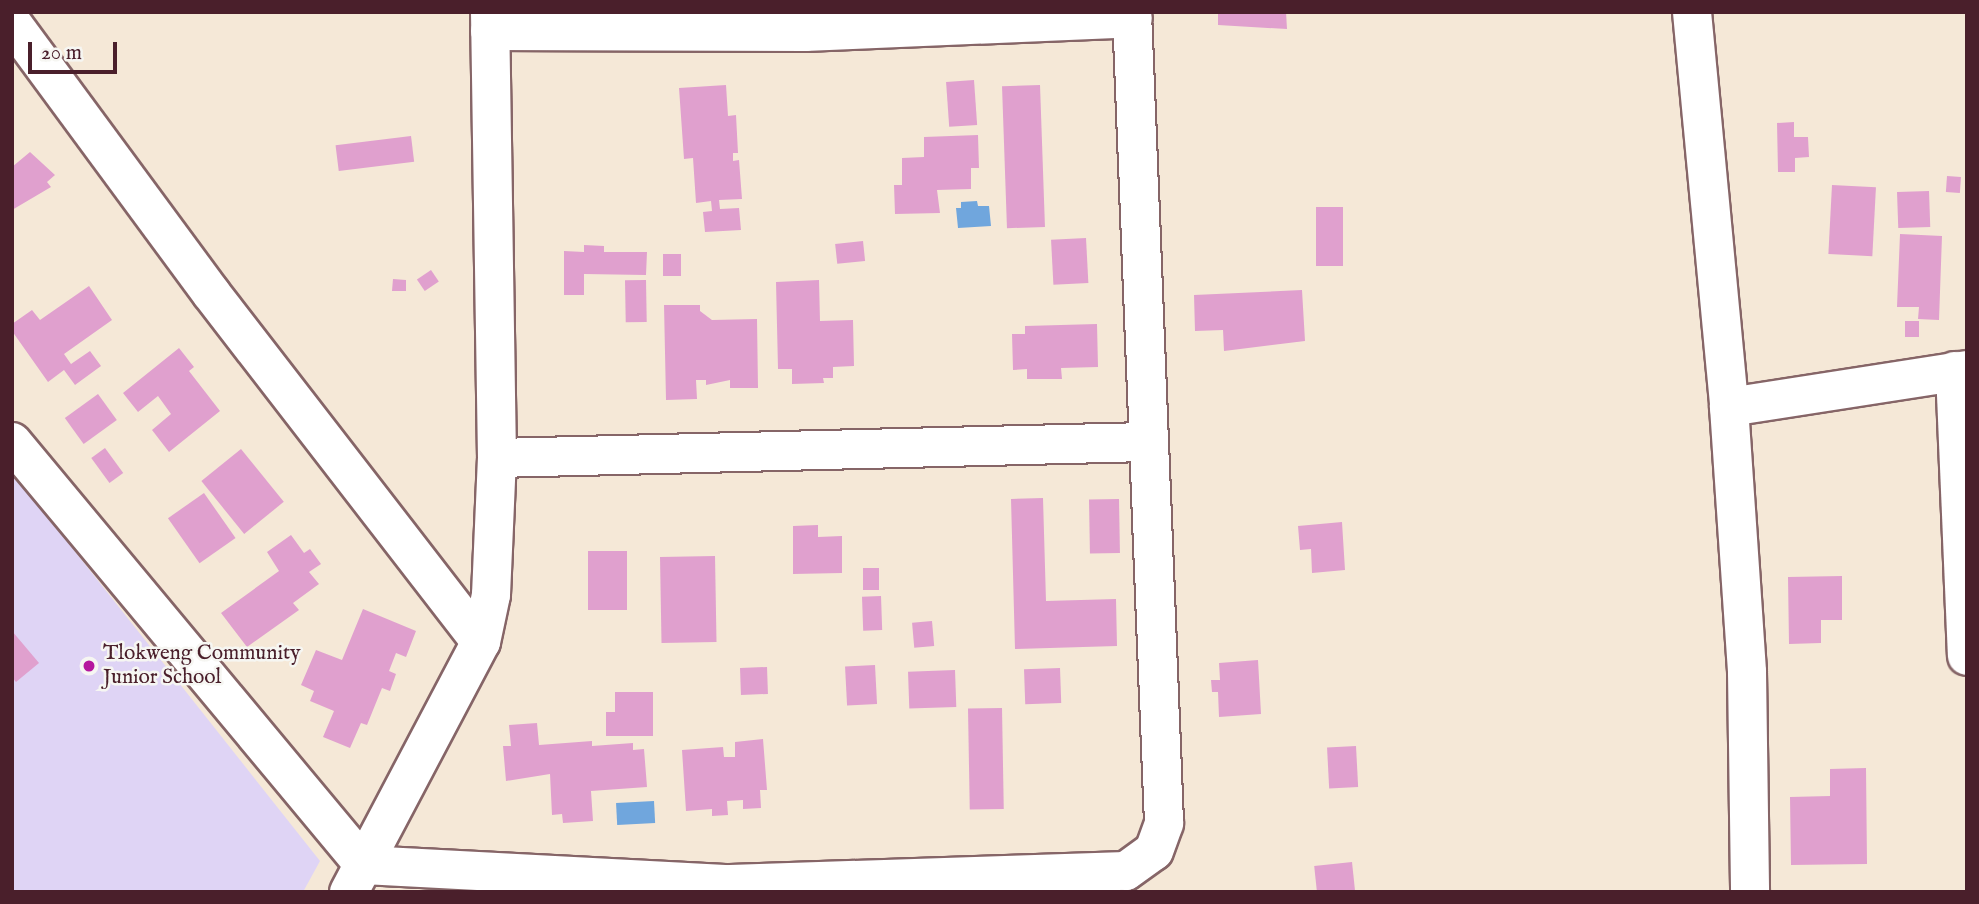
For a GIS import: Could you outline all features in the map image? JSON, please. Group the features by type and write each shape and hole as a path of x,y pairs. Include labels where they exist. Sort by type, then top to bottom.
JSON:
{"street":[{"path":"1692,12 1729,407 1747,672 1750,892"},
{"path":"1133,15 1164,824 1154,852 1126,871 730,888 356,879 481,642 491,595 497,458 490,22 805,32 1133,15"},
{"path":"12,23 211,293 481,642"},
{"path":"1729,407 1961,370 1967,656"},
{"path":"12,442 356,879"},
{"path":"497,458 1149,442"}],"shaded area":[{"name":"Tlokweng Community Junior School","path":"12,472 320,861 303,892 12,892"}],"water":[{"path":"977,201 978,206 989,206 991,226 958,228 956,208 961,208 961,202"},
{"path":"654,801 655,823 617,825 616,803"}],"building":[{"path":"1218,12 1286,12 1287,29 1218,25"},
{"path":"974,80 977,125 949,127 946,82"},
{"path":"726,85 728,116 736,115 738,153 733,153 733,161 739,160 742,199 719,200 720,209 739,208 741,230 705,232 703,212 712,211 711,201 696,203 693,158 684,159 679,88"},
{"path":"1040,85 1045,227 1007,228 1002,86"},
{"path":"1794,122 1794,137 1808,137 1809,157 1795,158 1795,172 1778,172 1777,123"},
{"path":"978,135 979,168 971,168 971,189 937,190 940,213 895,214 894,185 902,185 902,158 924,157 924,137"},
{"path":"411,136 414,162 339,171 336,145"},
{"path":"30,152 55,175 47,182 51,187 12,210 12,167"},
{"path":"1947,176 1961,177 1960,193 1946,192"},
{"path":"1832,185 1876,187 1872,256 1828,254"},
{"path":"1929,191 1930,227 1898,228 1897,192"},
{"path":"1316,207 1343,207 1343,266 1316,266"},
{"path":"1900,234 1942,236 1939,320 1918,319 1919,307 1897,307"},
{"path":"1086,238 1088,283 1053,285 1051,240"},
{"path":"863,241 865,261 837,264 835,244"},
{"path":"584,245 604,246 604,252 647,252 646,275 584,274 584,295 564,295 564,251 584,252"},
{"path":"663,254 681,254 681,276 663,276"},
{"path":"431,270 439,282 425,291 417,280"},
{"path":"393,279 406,280 406,291 392,291"},
{"path":"625,280 646,280 647,322 626,322"},
{"path":"819,280 820,321 853,320 854,366 833,367 833,378 823,378 824,383 792,384 792,369 778,369 776,282"},
{"path":"89,286 112,320 64,354 71,364 90,351 101,366 75,385 64,370 48,382 12,331 12,324 32,310 40,320"},
{"path":"1302,290 1305,341 1224,351 1223,330 1195,331 1194,295"},
{"path":"664,305 700,305 700,311 712,320 757,319 758,388 730,388 730,380 706,385 706,380 696,380 697,399 666,400"},
{"path":"1905,321 1919,321 1919,337 1905,337"},
{"path":"1097,324 1098,367 1061,368 1062,379 1027,379 1027,369 1013,370 1012,334 1025,334 1025,326"},
{"path":"179,348 194,367 189,371 220,411 169,452 152,430 171,414 158,396 138,412 123,393"},
{"path":"98,394 117,420 84,444 65,418"},
{"path":"105,448 123,473 109,483 91,458"},
{"path":"241,449 284,502 244,534 201,481"},
{"path":"204,493 236,538 200,563 168,518"},
{"path":"1043,498 1046,601 1116,599 1117,646 1015,649 1011,499"},
{"path":"1119,499 1120,553 1090,554 1089,500"},
{"path":"1342,522 1345,570 1312,573 1311,549 1300,550 1298,526"},
{"path":"818,525 818,537 842,536 842,573 793,574 793,526"},
{"path":"291,535 304,553 310,549 321,564 309,572 319,584 293,603 299,610 247,647 221,613 279,571 267,552"},
{"path":"588,551 627,551 627,610 588,610"},
{"path":"715,556 717,642 662,643 660,557"},
{"path":"863,568 879,568 879,590 863,590"},
{"path":"1842,576 1842,620 1821,620 1821,643 1789,644 1788,577"},
{"path":"881,596 882,630 863,631 862,597"},
{"path":"363,609 416,631 406,657 396,653 389,671 396,674 390,691 382,688 367,725 361,723 350,748 323,737 334,711 310,701 314,691 301,685 316,650 342,660"},
{"path":"932,621 934,646 914,648 912,623"},
{"path":"12,631 39,663 16,682 12,677"},
{"path":"1258,660 1261,714 1219,717 1218,692 1212,692 1211,680 1220,680 1219,663"},
{"path":"875,665 877,704 847,706 845,667"},
{"path":"767,667 768,694 741,695 740,668"},
{"path":"1060,668 1061,703 1025,704 1024,669"},
{"path":"955,670 956,707 909,709 908,672"},
{"path":"615,692 653,692 653,736 606,736 606,712 615,712"},
{"path":"1002,708 1004,809 970,810 968,709"},
{"path":"537,723 539,745 592,741 592,746 633,743 633,750 644,749 647,787 591,791 593,821 563,823 562,814 552,815 550,774 506,781 503,746 511,746 509,725"},
{"path":"763,739 767,790 760,790 761,808 743,809 743,800 727,801 728,815 712,816 712,809 686,811 682,750 723,747 724,757 735,757 735,742"},
{"path":"1356,746 1358,787 1329,788 1327,748"},
{"path":"1866,768 1867,864 1791,865 1790,797 1830,796 1830,769"},
{"path":"1352,862 1355,892 1317,892 1314,866"}],"place":[{"name":"Tlokweng Community Junior School","path":"89,666"}]}
